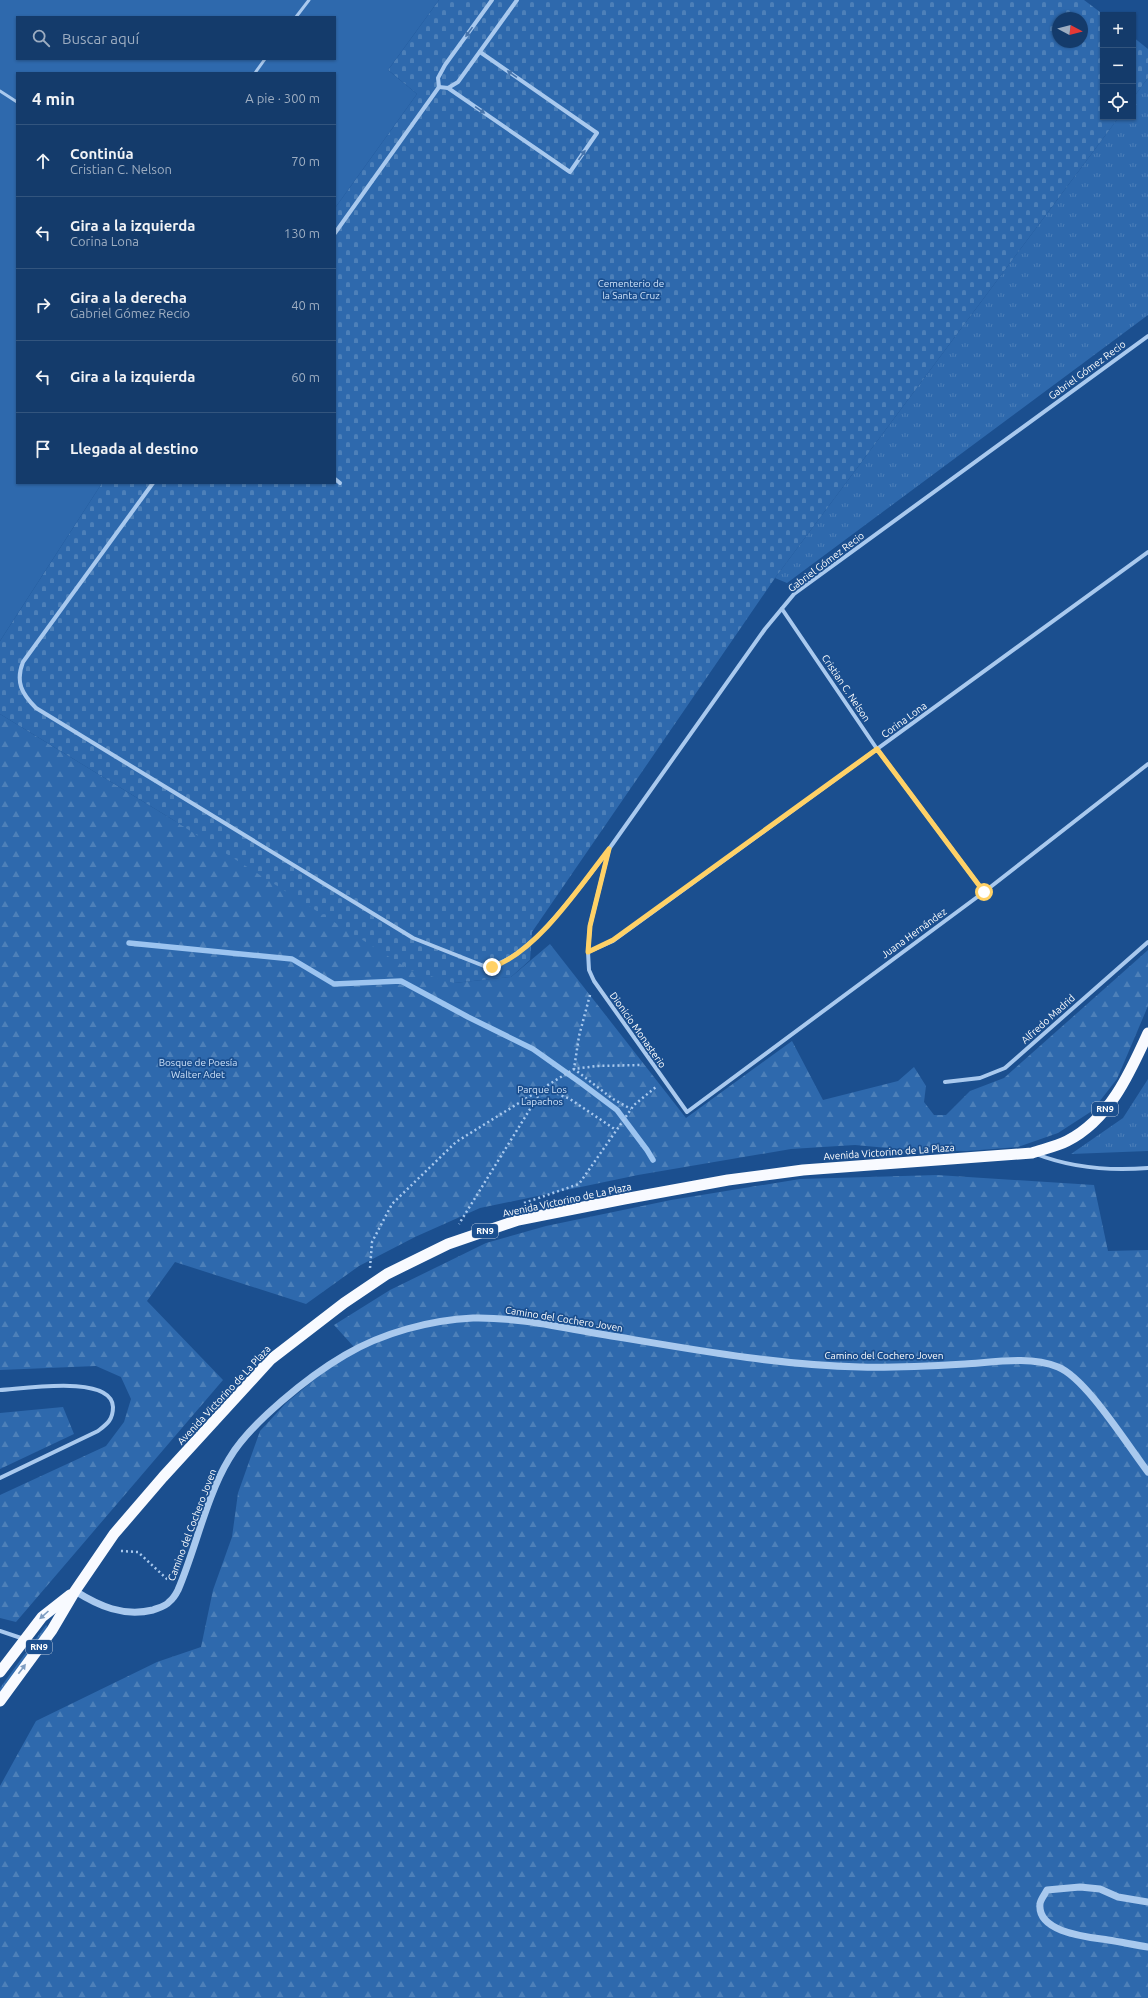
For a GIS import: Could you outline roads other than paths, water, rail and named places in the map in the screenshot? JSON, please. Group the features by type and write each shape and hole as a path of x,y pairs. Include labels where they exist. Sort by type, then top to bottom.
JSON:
{"highway":[{"name":"Avenida Victorino de La Plaza","path":"75,1591 114,1534 270,1360 314,1324 387,1274 448,1244 522,1220 721,1182 803,1170 1032,1153 1067,1141 1096,1120 1127,1080 1148,1033"},
{"name":"RN9","path":"0,1672 42,1617 75,1591"},
{"name":"RN9","path":"0,1701 10,1685 52,1630 75,1591"}],"street":[{"path":"336,232 439,87 438,78 445,65 492,0"},
{"path":"448,88 458,82 517,0"},
{"path":"439,87 448,88 570,172 597,133 480,52"},
{"name":"Gabriel Gómez Recio","path":"588,952 590,926 609,849 765,629 782,609 805,585 1148,336"},
{"path":"336,480 340,483"},
{"path":"152,484 23,662 19,673 21,687 27,699 36,708 413,938 484,966 492,967 502,963 526,946 554,918 609,849"},
{"name":"Corina Lona","path":"588,952 613,940 1148,552"},
{"name":"Cristian C. Nelson","path":"782,609 877,749 984,892"},
{"name":"Juana Hernández","path":"687,1112 984,892 1148,764"},
{"name":"Alfredo Madrid","path":"945,1082 980,1078 1005,1068 1148,942"},
{"name":"Dionicio Monasterio","path":"588,952 589,970 594,981 687,1112"},
{"path":"1032,1153 1059,1163 1123,1170 1148,1168"},
{"name":"Camino del Cochero Joven","path":"75,1591 100,1606 123,1613 140,1613 158,1609 169,1603 178,1590 219,1479 229,1459 242,1440 258,1423 310,1379 346,1354 388,1335 426,1325 471,1318 511,1319 700,1350 805,1364 862,1367 912,1367 1036,1361 1058,1367 1072,1375 1088,1391 1148,1472"},
{"path":"0,1390 82,1385 99,1389 107,1394 113,1402 113,1411 111,1421 98,1431 0,1478"},
{"path":"0,1632 25,1639"},
{"path":"1148,1902 1118,1897 1100,1889 1080,1887 1047,1890 1040,1903 1041,1913 1046,1920 1058,1929 1074,1934 1148,1947"}],"lane":[{"path":"297,16 309,0"},
{"path":"256,72 264,60"},
{"path":"0,91 16,101"}],"waterway":[{"path":"129,943 292,959 334,984 401,981 468,1017 533,1049 581,1083 617,1110 653,1160"}],"park label":[{"name":"Cementerio de la Santa Cruz","path":"631,288"},
{"name":"Bosque de Poesía Walter Adet","path":"198,1068"},
{"name":"Parque Los Lapachos","path":"542,1094"}]}
